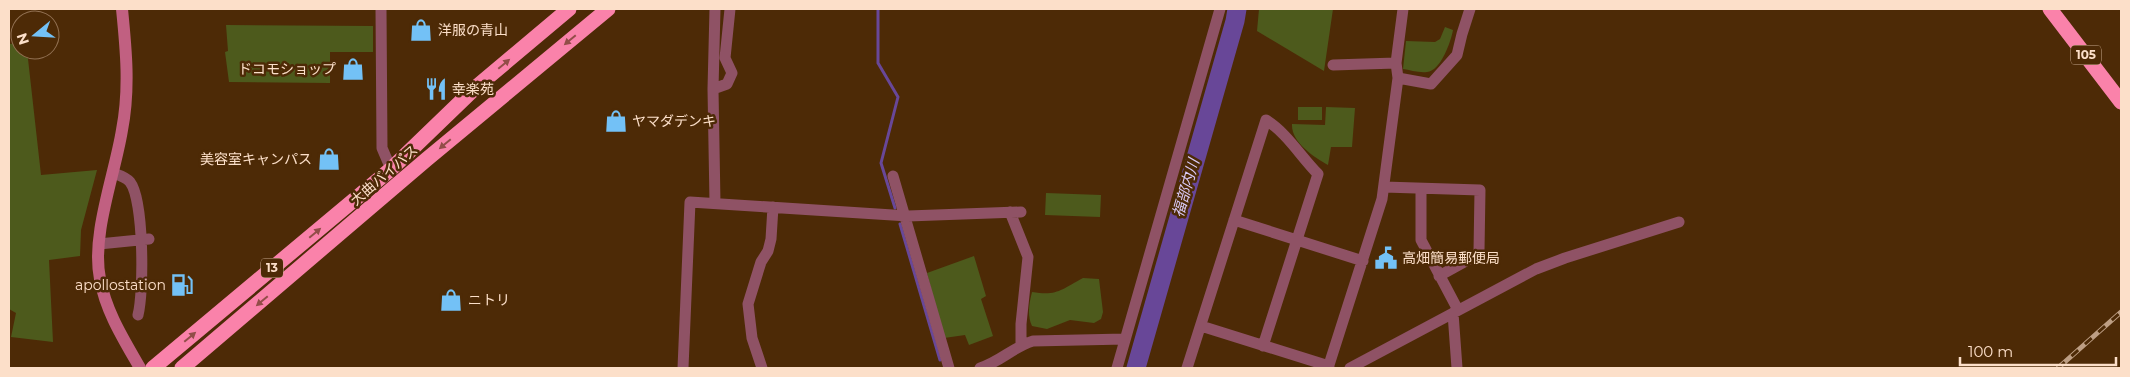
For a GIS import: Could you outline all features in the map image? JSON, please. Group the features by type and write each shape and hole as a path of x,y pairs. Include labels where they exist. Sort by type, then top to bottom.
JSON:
{"highway":[{"name":"大曲バイパス","path":"153,368 391,169 475,88 568,9"},
{"name":"大曲バイパス","path":"182,368 608,9"},
{"name":"105","path":"2050,9 2121,102"}],"street":[{"path":"122,9 127,91 123,128 99,244 99,277 105,300 116,326 140,368"},
{"path":"382,9 382,148 391,169"},
{"path":"715,9 713,89 715,203"},
{"path":"713,89 728,84 732,73 725,58 730,9"},
{"path":"1117,368 1220,9"},
{"path":"1200,326 1329,367 1363,261 1384,187 1398,78 1396,63 1403,9"},
{"path":"1398,78 1431,84 1437,80 1458,55 1470,9"},
{"path":"1333,65 1396,63"},
{"path":"1187,368 1266,120 1279,128 1298,154 1318,174 1263,346"},
{"path":"113,173 125,178 135,191 144,239 138,315"},
{"path":"893,176 949,368"},
{"path":"1384,187 1480,190 1479,251 1477,255 1439,276"},
{"path":"1421,189 1421,240 1456,312 1457,368"},
{"path":"683,368 690,202 904,216 1016,212 1028,257 1021,324 1022,344"},
{"path":"762,368 752,338 748,304 761,262 768,251 772,239 773,207"},
{"path":"1234,220 1363,261"},
{"path":"1350,368 1536,269 1679,222"},
{"path":"99,244 144,239"},
{"path":"980,368 995,363 1022,344 1033,341 1125,339"}],"green space":[{"path":"1259,9 1333,9 1324,71 1257,31"},
{"path":"226,25 373,26 373,52 330,52 330,83 229,82 225,52 228,51"},
{"path":"1445,27 1453,30 1448,48 1437,67 1427,72 1403,69 1406,41 1435,42 1440,39"},
{"path":"9,44 10,60 28,60 41,175 97,170 81,230 80,256 49,260 53,342 11,337 16,313 9,309"},
{"path":"1298,107 1322,107 1322,120 1298,120"},
{"path":"1326,107 1355,108 1352,147 1331,147 1328,165 1299,143 1295,137 1292,124 1325,125"},
{"path":"1046,193 1101,195 1100,217 1045,215"},
{"path":"974,256 986,296 981,299 993,336 969,345 965,335 944,338 927,273"},
{"path":"1083,278 1099,279 1103,312 1101,319 1094,323 1070,320 1047,329 1032,326 1029,318 1029,309 1032,292 1048,293 1059,291"}],"waterway":[{"path":"878,9 878,63 898,97 881,163 895,208"},
{"name":"福部内川","path":"1136,368 1237,9"},
{"path":"900,224 940,360"}],"railway":[{"path":"2058,368 2121,312"}],"place":[{"name":"洋服の青山","path":"421,30"},
{"name":"ドコモショップ","path":"353,69"},
{"name":"幸楽苑","path":"436,89"},
{"name":"ヤマダデンキ","path":"616,121"},
{"name":"美容室キャンパス","path":"329,159"},
{"name":"高畑簡易郵便局","path":"1386,258"},
{"name":"apollostation","path":"182,285"},
{"name":"ニトリ","path":"451,300"}]}
